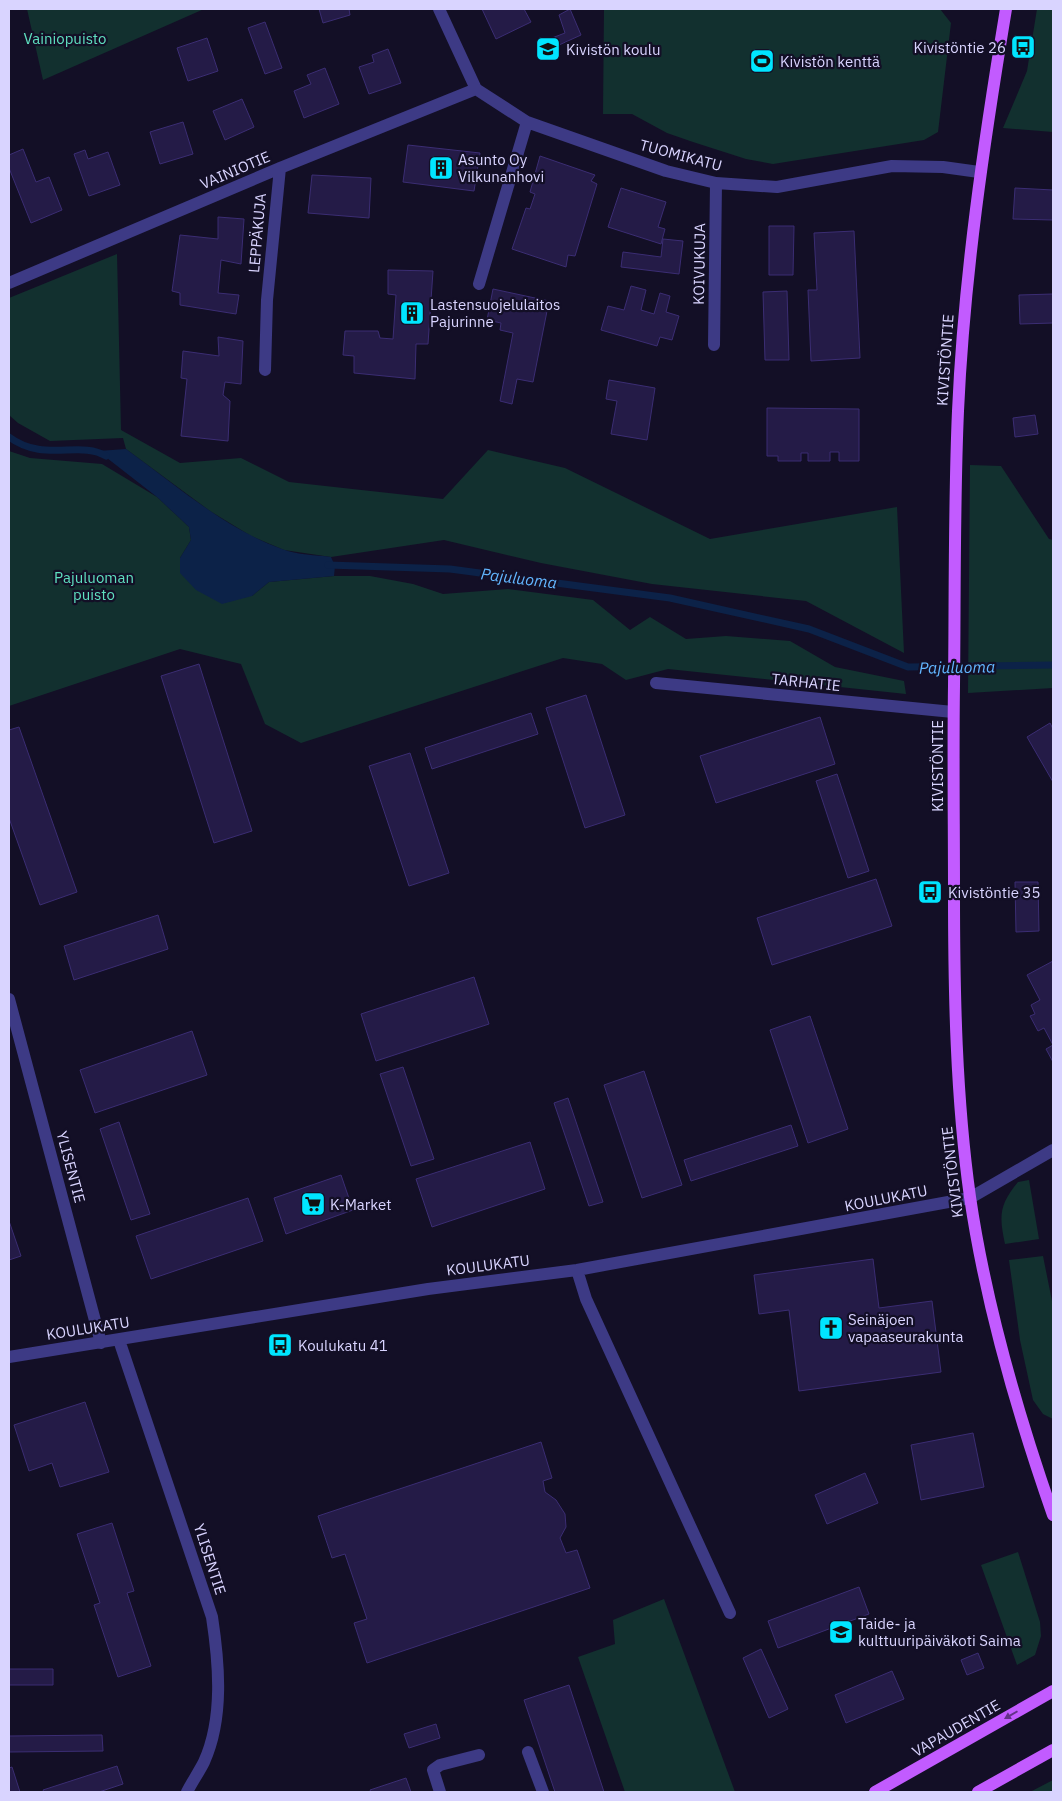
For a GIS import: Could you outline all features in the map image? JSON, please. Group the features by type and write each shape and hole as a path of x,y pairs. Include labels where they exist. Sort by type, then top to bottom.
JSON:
{"main road":[{"name":"KIVISTÖNTIE","path":"1006,9 979,172 958,411 954,691 954,998 963,1136 970,1198 1002,1355 1029,1446 1053,1515"},
{"name":"VAPAUDENTIE","path":"875,1792 1053,1691"},
{"path":"978,1792 1053,1750"}],"street":[{"path":"439,9 476,89"},
{"name":"TUOMIKATU","path":"476,89 527,122 666,171 716,182 777,187 892,166 944,167 979,172"},
{"name":"VAINIOTIE","path":"9,283 280,168 476,89"},
{"path":"479,284 527,122"},
{"name":"LEPPÄKUJA","path":"265,370 267,300 280,168"},
{"name":"KOIVUKUJA","path":"714,345 716,182"},
{"name":"TARHATIE","path":"656,683 954,712"},
{"name":"YLISENTIE","path":"9,999 101,1343"},
{"name":"KOULUKATU","path":"9,1357 428,1289 577,1270 970,1198 1053,1150"},
{"path":"577,1270 586,1299 730,1613"},
{"name":"YLISENTIE","path":"118,1340 212,1616 219,1664 214,1727 204,1762 187,1792"},
{"path":"528,1752 543,1792"},
{"path":"440,1792 433,1770 440,1765 479,1755"}],"green space":[{"name":"Vainiopuisto","path":"27,9 204,9 43,80"},
{"name":"Kivistön kenttä","path":"604,9 940,9 951,23 938,132 924,140 773,164 746,159 667,133 632,114 603,114"},
{"path":"1037,9 1053,9 1053,132 1003,128 1027,71"},
{"path":"117,254 121,430 180,463 241,458 289,482 443,499 488,450 565,468 710,539 897,507 904,653 806,601 652,584 541,563 444,540 331,557 284,550 251,536 210,511 126,449 123,438 50,441 18,423 9,415 9,298"},
{"name":"Pajuluoman puisto","path":"9,451 30,458 102,464 157,497 189,527 191,540 180,558 252,596 269,582 334,576 370,576 413,584 443,594 508,589 593,600 630,630 650,617 686,639 726,636 790,641 835,667 904,681 906,694 668,669 626,680 602,664 563,658 301,743 265,724 241,664 180,649 9,706"},
{"path":"970,465 1001,466 1049,539 1053,540 1053,688 968,693"},
{"path":"1029,1180 1039,1239 1005,1244 1001,1218 1004,1204 1018,1182"},
{"path":"1043,1256 1053,1306 1053,1419 1043,1414 1033,1400 1020,1340 1009,1260"},
{"path":"1018,1552 1040,1622 1041,1636 1035,1655 1017,1665 981,1565"},
{"path":"664,1599 735,1792 625,1792 578,1657 615,1644 613,1620"},
{"path":"1053,1780 1053,1792 1030,1792"}],"water":[{"path":"126,449 201,505 240,530 288,551 331,557 335,566 334,576 269,582 252,596 222,604 196,590 180,573 180,558 191,540 189,527 157,497 98,451"}],"building":[{"path":"319,9 349,9 350,15 323,23"},
{"path":"482,9 524,9 531,22 496,39"},
{"path":"570,9 581,35 548,50 544,41 565,33 559,15"},
{"path":"265,22 282,68 265,74 248,28"},
{"path":"207,38 218,71 188,81 177,48"},
{"path":"388,49 401,83 369,94 359,67 374,62 372,55"},
{"path":"325,68 339,104 304,118 294,91 311,84 307,75"},
{"path":"242,99 254,127 225,140 213,111"},
{"path":"183,122 193,154 160,164 150,132"},
{"name":"Asunto Oy Vilkunanhovi","path":"408,145 480,153 474,191 403,182"},
{"path":"23,149 36,182 49,177 62,210 31,223 9,168 9,155"},
{"path":"85,150 88,159 108,152 120,185 89,196 74,154"},
{"path":"540,156 595,175 591,181 597,184 575,256 568,255 566,267 512,249 526,208 530,209 535,194 530,192"},
{"path":"312,175 371,178 369,218 308,213"},
{"path":"621,188 666,202 658,227 665,229 661,244 608,227"},
{"path":"1015,188 1053,190 1053,220 1013,219"},
{"path":"218,217 244,219 241,264 221,260 218,293 239,295 236,314 180,305 180,293 172,291 180,235 218,239"},
{"path":"769,226 794,226 793,275 769,275"},
{"path":"854,231 860,358 811,361 808,290 817,290 814,233"},
{"path":"663,239 683,241 679,274 621,267 623,252 661,257"},
{"name":"Lastensuojelulaitos Pajurinne","path":"388,270 433,271 428,344 416,344 415,379 354,373 354,356 343,355 345,331 378,331 380,338 393,339 396,295 388,294"},
{"path":"631,286 646,290 641,310 654,314 660,293 670,296 666,312 679,316 672,340 660,337 657,346 601,330 608,306 624,310"},
{"path":"493,289 549,301 533,382 517,379 512,404 500,401 513,333 500,330 501,323 487,320"},
{"path":"787,291 789,360 765,360 763,292"},
{"path":"1053,294 1053,323 1020,324 1019,295"},
{"path":"218,337 243,341 241,384 225,382 223,395 230,401 228,441 181,436 187,379 181,378 183,351 219,356"},
{"path":"609,380 655,388 647,440 611,434 617,401 606,399"},
{"path":"767,408 859,409 859,461 839,461 839,452 830,452 830,461 808,461 808,453 801,453 801,461 778,461 778,456 767,456"},
{"path":"1035,415 1038,434 1015,437 1013,418"},
{"path":"199,664 252,831 214,843 161,676"},
{"path":"586,695 625,815 585,828 546,708"},
{"path":"531,713 538,734 432,769 425,748"},
{"path":"820,717 835,764 716,803 700,756"},
{"path":"1050,723 1053,729 1053,782 1027,737"},
{"path":"19,727 77,892 40,905 9,818 9,730"},
{"path":"410,753 449,873 409,886 369,766"},
{"path":"837,774 869,871 848,878 816,781"},
{"path":"876,879 892,926 772,965 757,918"},
{"path":"1015,882 1038,882 1039,931 1016,932"},
{"path":"158,915 168,949 74,980 64,946"},
{"path":"1053,961 1053,1045 1044,1028 1038,1031 1030,1016 1035,1014 1031,1005 1040,1000 1027,975"},
{"path":"474,977 489,1024 376,1061 361,1014"},
{"path":"810,1016 848,1129 808,1143 770,1030"},
{"path":"192,1031 207,1075 95,1113 80,1070"},
{"path":"1053,1045 1053,1062 1046,1049"},
{"path":"403,1067 434,1159 411,1166 380,1074"},
{"path":"644,1071 682,1185 642,1198 604,1085"},
{"path":"568,1098 603,1202 589,1206 554,1103"},
{"path":"119,1122 150,1214 131,1220 100,1129"},
{"path":"791,1125 798,1146 691,1181 684,1160"},
{"path":"530,1142 545,1189 432,1227 416,1179"},
{"name":"K-Market","path":"341,1175 353,1210 286,1234 274,1198"},
{"path":"248,1198 263,1241 151,1279 136,1236"},
{"path":"9,1221 21,1256 9,1260"},
{"path":"873,1259 879,1308 932,1301 941,1372 799,1391 789,1310 759,1314 754,1275"},
{"path":"85,1402 109,1472 60,1487 52,1463 29,1471 14,1425"},
{"path":"973,1433 984,1487 921,1500 911,1445"},
{"path":"541,1442 552,1478 543,1481 545,1492 556,1500 565,1514 566,1527 560,1538 566,1553 577,1550 590,1588 367,1663 354,1623 367,1619 345,1554 332,1558 318,1516"},
{"path":"865,1473 878,1503 827,1524 815,1495"},
{"path":"112,1523 134,1591 127,1593 151,1666 118,1677 94,1605 100,1603 77,1534"},
{"path":"859,1587 869,1614 778,1648 768,1621"},
{"path":"761,1649 788,1709 769,1718 743,1658"},
{"path":"978,1653 984,1668 967,1675 961,1660"},
{"path":"9,1669 53,1669 53,1685 9,1685"},
{"path":"892,1671 904,1699 846,1723 835,1695"},
{"path":"569,1685 604,1792 555,1792 524,1700"},
{"path":"436,1724 440,1738 409,1748 404,1734"},
{"path":"102,1735 103,1751 9,1752 9,1736"},
{"path":"117,1766 123,1784 99,1792 44,1792 43,1790"},
{"path":"12,1767 20,1792 9,1792 9,1768"},
{"path":"406,1778 411,1792 371,1792 370,1790"}],"waterway":[{"name":"Pajuluoma","path":"9,437 22,445 35,449 85,450 106,456"},
{"name":"Pajuluoma","path":"328,565 450,569 670,598 809,629 908,667 1053,665"}],"place":[{"name":"Kivistöntie 26","path":"1023,47"},
{"name":"Kivistön koulu","path":"548,49"},
{"name":"Kivistön kenttä","path":"762,61"},
{"name":"Asunto Oy Vilkunanhovi","path":"441,168"},
{"name":"Lastensuojelulaitos Pajurinne","path":"412,313"},
{"name":"Kivistöntie 35","path":"930,892"},
{"name":"K-Market","path":"313,1204"},
{"name":"Seinäjoen vapaaseurakunta","path":"831,1328"},
{"name":"Koulukatu 41","path":"280,1345"},
{"name":"Taide- ja kulttuuripäiväkoti Saima","path":"841,1632"}]}
